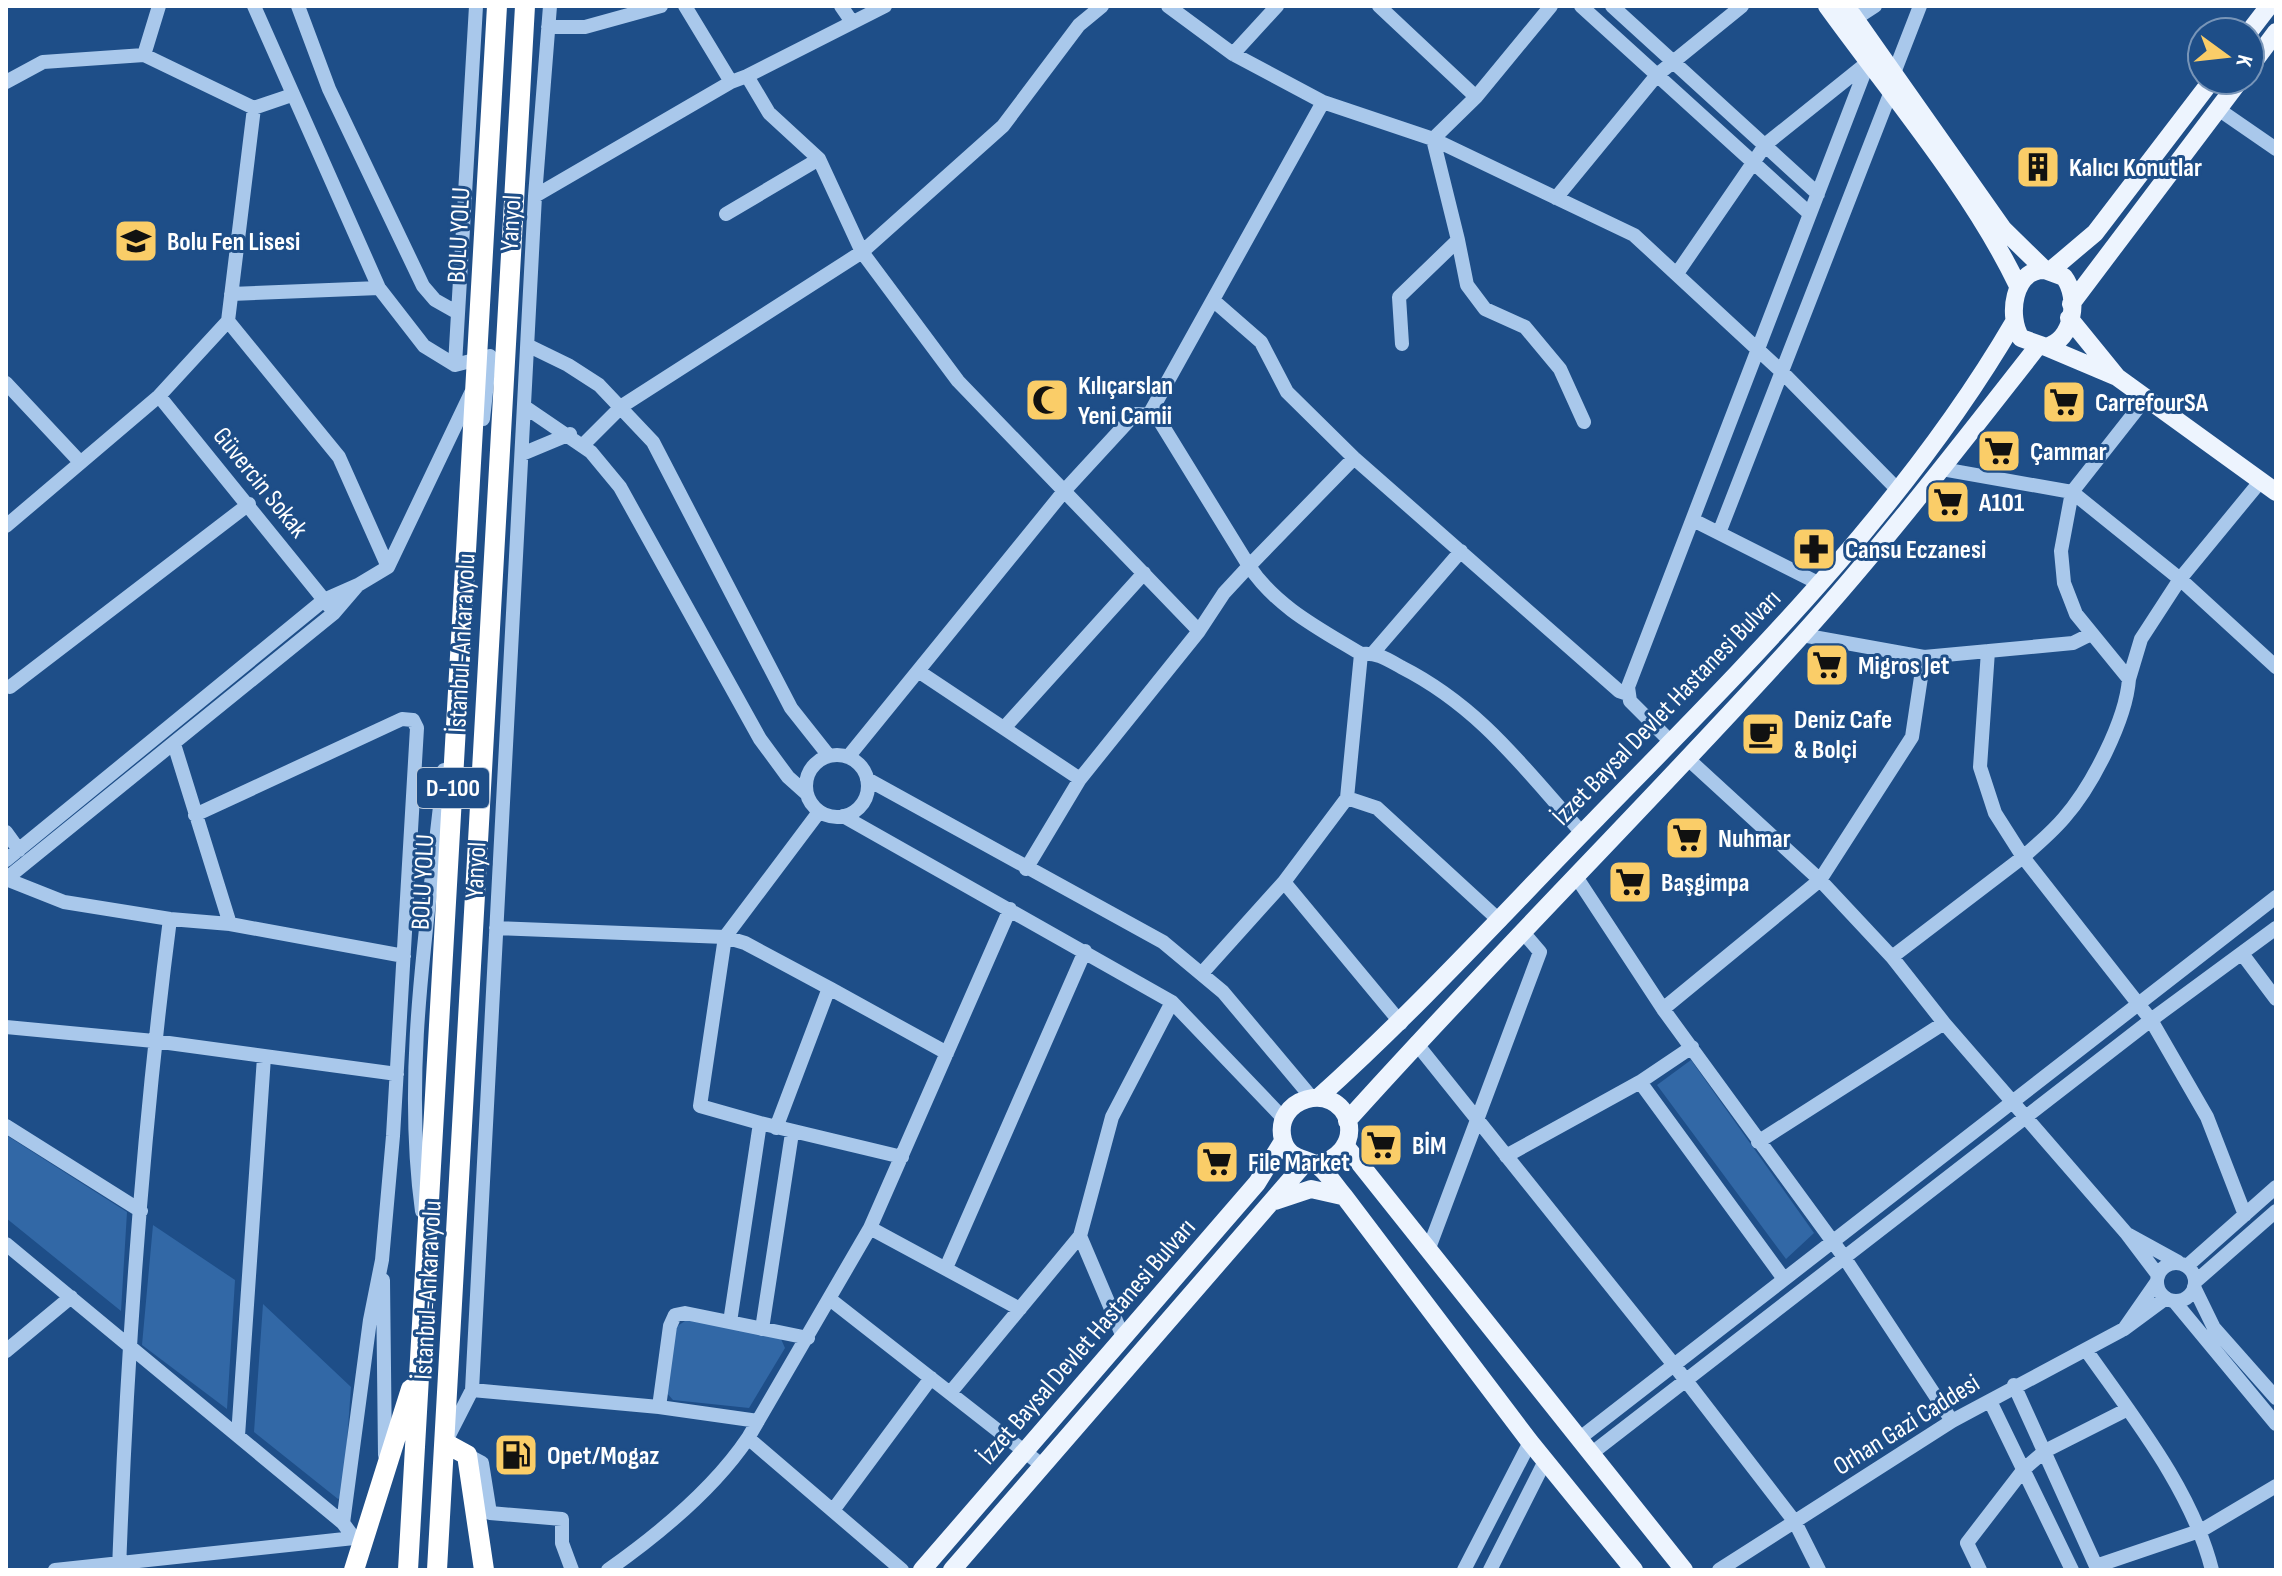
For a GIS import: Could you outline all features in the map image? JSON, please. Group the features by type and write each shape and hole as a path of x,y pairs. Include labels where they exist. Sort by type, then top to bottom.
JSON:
{"highway":[{"name":"BOLU YOLU","path":"408,1570 497,6"},
{"name":"İstanbul-Ankara yolu","path":"437,1570 503,350 525,6"},
{"path":"354,1570 359,1540 385,1473 421,1354"},
{"path":"445,1443 467,1455 484,1570"}],"main road":[{"path":"1827,6 2005,258 2018,286 2034,271 2047,270 2095,233 2200,96"},
{"path":"1851,12 2003,229 2047,270 2064,277 2070,285 2070,311 2117,377"},
{"name":"İzzet Baysal Devlet Hastanesi Bulvarı","path":"1347,1121 1416,1043 1802,635 2042,347 2063,338 2070,311 2228,96"},
{"name":"İzzet Baysal Devlet Hastanesi Bulvarı","path":"1316,1098 1401,1023 1671,742 1818,583 1898,490 1971,396 2014,322 2018,286"},
{"path":"2014,322 2021,338 2117,377 2268,487"},
{"path":"1310,1163 1335,1158 1345,1145 1347,1121 1336,1104 1316,1098 1297,1103 1284,1119 1283,1141 1295,1158 1310,1163 1344,1196 1530,1442 1634,1570"},
{"name":"İzzet Baysal Devlet Hastanesi Bulvarı","path":"922,1570 1257,1183 1283,1141"},
{"path":"1345,1145 1684,1570"},
{"name":"İzzet Baysal Devlet Hastanesi Bulvarı","path":"952,1570 1265,1206 1310,1163"},
{"path":"1265,1206 1300,1190 1321,1190 1344,1196"}],"street":[{"path":"144,55 159,6"},
{"path":"254,6 379,288 424,346 455,365 490,356"},
{"path":"298,6 329,89 423,286 435,300 458,313"},
{"name":"Yanyol","path":"455,365 476,6"},
{"name":"Yanyol","path":"445,1443 472,1390 535,196 550,6"},
{"path":"548,27 585,27 661,6"},
{"path":"685,6 731,82"},
{"path":"841,6 852,22"},
{"path":"535,196 731,82 885,6"},
{"path":"583,445 622,406 862,252 1003,126 1079,25 1102,6"},
{"path":"1168,6 1233,54 1323,102 1433,139 1634,235 1678,272 1782,372 1898,490"},
{"path":"1233,54 1277,6"},
{"path":"1379,6 1476,97"},
{"path":"1433,139 1476,97 1551,6"},
{"path":"1581,6 1810,214"},
{"path":"1612,6 1818,194"},
{"path":"1556,198 1657,75 1742,6"},
{"path":"1851,12 1875,6"},
{"path":"1894,73 1920,6"},
{"path":"6,82 43,62 144,55 254,108 292,95"},
{"path":"1678,272 1766,144 1868,63"},
{"path":"1628,694 1868,63"},
{"path":"747,76 769,113 819,159 862,252 958,381 1199,631"},
{"path":"1719,533 1890,94"},
{"path":"1150,413 1323,102"},
{"path":"6,526 159,396 228,321 254,108"},
{"path":"2218,109 2276,149"},
{"path":"1433,139 1467,285 1485,309 1525,327 1560,369 1584,422"},
{"path":"726,214 819,159"},
{"path":"1402,344 1399,297 1458,240"},
{"path":"231,294 379,288"},
{"path":"1214,301 1261,342 1287,392 1354,458 1619,691 1628,694 1671,742"},
{"path":"228,321 339,457 388,567"},
{"path":"529,346 582,373 622,406 653,442 791,708 829,756"},
{"path":"6,860 324,600 388,567 490,356"},
{"name":"Yanyol","path":"427,1251 413,1149 418,1045 424,961 490,356"},
{"path":"6,383 80,462"},
{"name":"Güvercin Sokak","path":"159,396 334,613"},
{"path":"2129,679 2076,614 2064,583 2061,551 2072,492 2146,398"},
{"path":"525,407 570,434 620,487 760,739 819,812 843,816 1172,1002 1284,1119"},
{"path":"848,757 1065,490 1135,414 1150,413 1161,422 1262,586 1299,616 1367,653 1435,684 1477,716 1582,833"},
{"path":"522,454 570,434"},
{"path":"1026,869 1080,779 1199,631 1224,593 1354,458"},
{"path":"1942,469 2072,492 2180,579 2276,667"},
{"path":"1892,957 2023,857 2065,818 2112,736 2128,699 2129,679 2141,639 2180,579 2268,487"},
{"path":"7,685 249,504"},
{"path":"1693,520 1818,583"},
{"path":"1203,972 1284,882 1347,798 1367,653 1461,551"},
{"path":"1004,728 1144,573"},
{"path":"358,585 334,613 6,879 64,902 170,919 230,924 404,956"},
{"path":"1802,635 1924,657 2073,643 2091,634"},
{"path":"1988,651 1980,767 1995,813 2023,857 2151,1020 2207,1117 2245,1215"},
{"path":"1663,1009 1820,880 1912,737 1924,657"},
{"path":"918,671 1080,779"},
{"path":"195,815 402,719 413,720 417,728 393,1136 382,1260 385,1473"},
{"path":"174,744 230,924"},
{"path":"807,794 805,785 811,769 829,756 848,757 863,769 867,779 865,800 843,816"},
{"path":"1687,758 1820,880 1892,957 1944,1023 2127,1234 2170,1300 2276,1424"},
{"path":"867,779 1163,942 1203,972 1316,1098"},
{"path":"1347,798 1377,808 1500,921"},
{"path":"819,812 725,937 700,1106 792,1133 902,1157"},
{"path":"6,832 19,850"},
{"path":"1575,875 1663,1009 1844,1257 1952,1421"},
{"path":"1284,882 1401,1023"},
{"path":"1580,1438 2276,897"},
{"path":"616,1568 730,1464 831,1300 870,1228 1010,909"},
{"path":"120,1566 129,1344 154,1041 170,919"},
{"path":"496,928 725,937 745,943 947,1053"},
{"path":"1592,1453 2151,1020 2276,928"},
{"path":"1429,1248 1540,952 1522,931"},
{"path":"946,1268 1085,951"},
{"path":"2243,955 2276,999"},
{"path":"776,1128 829,988"},
{"path":"950,1393 1080,1236 1112,1117 1172,1002"},
{"path":"1758,1142 1944,1023"},
{"path":"6,1027 154,1041 397,1074"},
{"path":"1416,1043 1674,1365 1795,1522 1819,1570"},
{"path":"397,1074 418,1045"},
{"path":"1506,1156 1640,1082 1692,1047"},
{"path":"238,1436 264,1057"},
{"path":"1640,1082 1784,1279"},
{"path":"730,1322 760,1123"},
{"path":"6,1126 141,1211"},
{"path":"762,1329 792,1133"},
{"path":"393,1136 413,1149"},
{"path":"2124,1329 2164,1266 2182,1264 2276,1187"},
{"path":"2170,1300 2187,1298 2195,1285 2276,1211"},
{"path":"870,1228 1020,1309"},
{"path":"2127,1234 2182,1264 2214,1328 2276,1398"},
{"path":"1080,1236 1123,1337"},
{"path":"6,1244 343,1523 359,1540"},
{"path":"343,1523 370,1320 382,1260"},
{"path":"6,1351 71,1297"},
{"path":"831,1300 1043,1466"},
{"name":"Orhan Gazi Caddesi","path":"1719,1570 1952,1421 2014,1385 2124,1329 2170,1300"},
{"path":"659,1407 670,1326 675,1315 685,1313 808,1338"},
{"path":"2086,1350 2128,1409 2202,1530 2212,1570"},
{"path":"834,1509 931,1378"},
{"path":"2014,1385 2045,1451 2090,1568 2202,1530 2276,1486"},
{"path":"472,1390 659,1407 758,1421"},
{"path":"1990,1401 2072,1570"},
{"path":"1980,1570 1967,1543 2024,1469 2045,1451 2128,1409"},
{"path":"748,1438 902,1570"},
{"path":"1464,1570 1530,1442"},
{"path":"467,1455 482,1463 490,1513 562,1519 562,1543 572,1570"},
{"path":"1490,1570 1545,1461"},
{"path":"55,1570 120,1566 359,1540"}],"shaded area":[{"path":"1691,1060 1814,1233 1786,1259 1657,1085"},
{"path":"6,1135 127,1212 121,1311 6,1218"},
{"path":"153,1225 235,1280 227,1409 142,1345"},
{"path":"263,1304 351,1387 343,1496 338,1499 254,1432"},
{"path":"688,1319 781,1339 785,1348 749,1408 673,1400 666,1392 676,1327"}],"place":[{"name":"Kalıcı Konutlar","path":"2038,167"},
{"name":"Bolu Fen Lisesi","path":"136,241"},
{"name":"Kılıçarslan Yeni Camii","path":"1047,400"},
{"name":"CarrefourSA","path":"2064,402"},
{"name":"Çammar","path":"1999,451"},
{"name":"A101","path":"1948,502"},
{"name":"Cansu Eczanesi","path":"1814,549"},
{"name":"Migros Jet","path":"1827,665"},
{"name":"Deniz Cafe & Bolçi","path":"1763,734"},
{"name":"Nuhmar","path":"1687,838"},
{"name":"Başgimpa","path":"1630,882"},
{"name":"BİM","path":"1381,1145"},
{"name":"File Market","path":"1217,1162"},
{"name":"Opet/Mogaz","path":"516,1455"}]}
